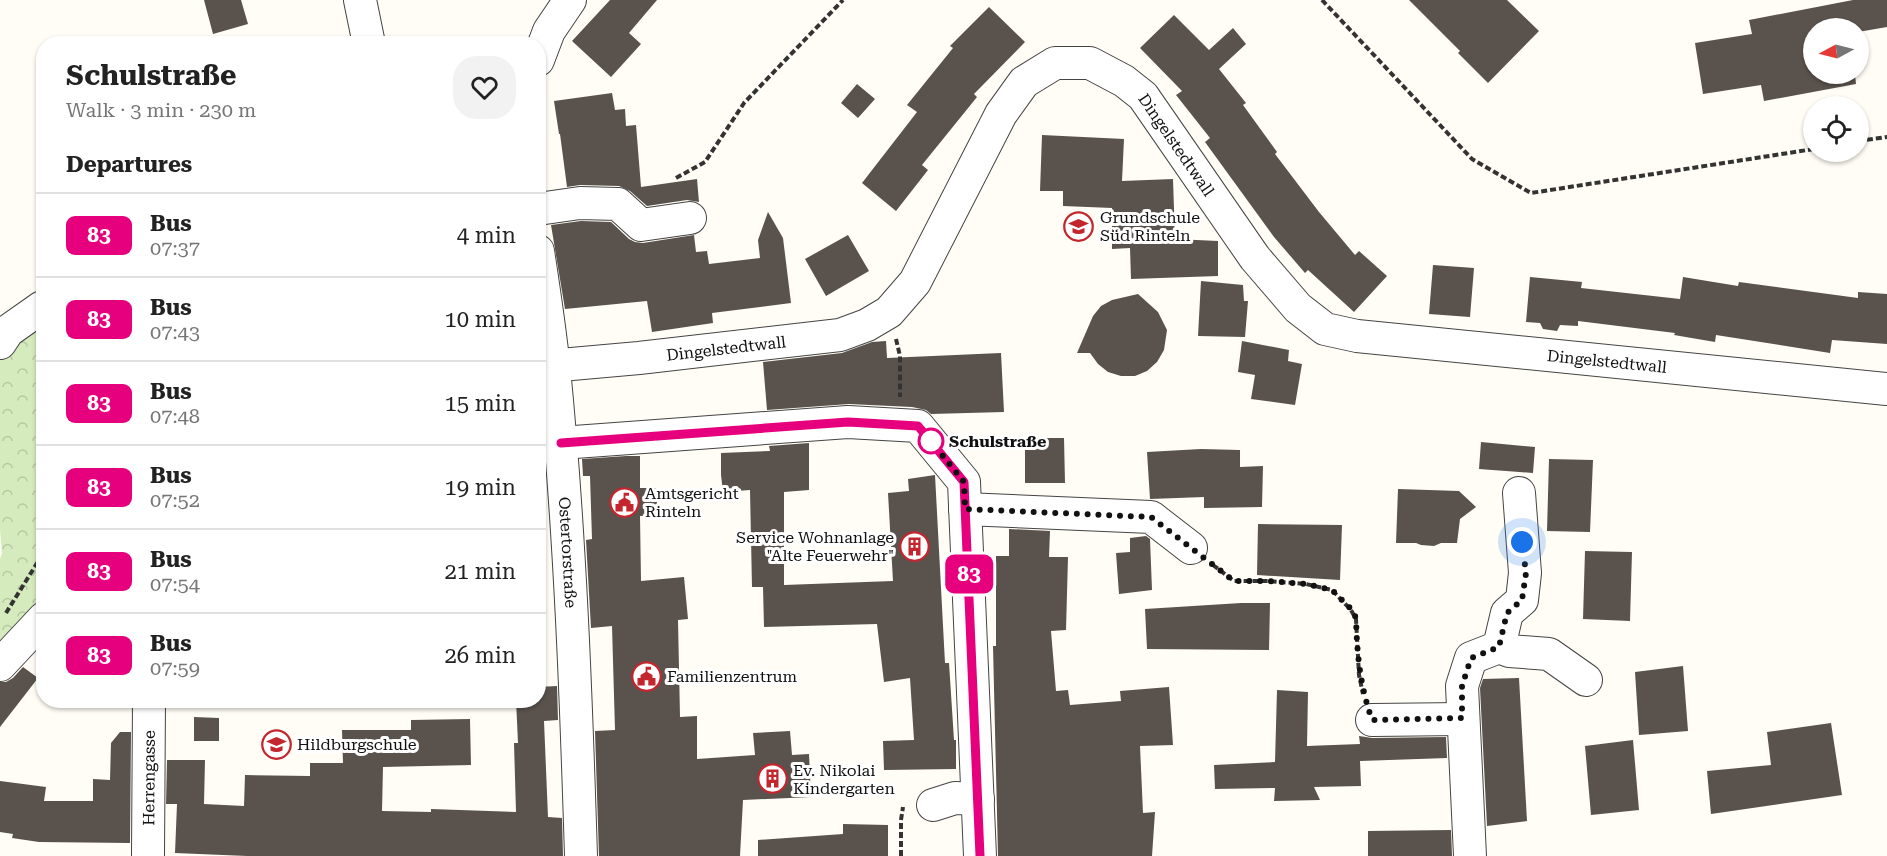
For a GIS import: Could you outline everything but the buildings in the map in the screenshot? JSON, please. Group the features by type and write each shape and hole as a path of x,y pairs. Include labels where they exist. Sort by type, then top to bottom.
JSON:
{"street":[{"path":"360,0 367,36"},
{"path":"546,39 570,0"},
{"name":"Dingelstedtwall","path":"546,367 840,335 867,325 889,312 915,282 1001,114 1024,82 1055,63 1090,63 1124,81 1143,96 1255,258 1298,308 1325,329 1357,336 1887,389"},
{"path":"546,208 580,203 618,204 641,225 690,218"},
{"path":"0,343 8,331 36,311"},
{"name":"Ostertorstraße","path":"546,367 561,443 575,681 581,856"},
{"path":"561,443 663,444 848,422 918,426 964,482 980,856"},
{"path":"1499,647 1507,613 1522,600 1526,573 1519,493"},
{"path":"965,509 1151,517 1191,548"},
{"path":"0,665 36,627"},
{"path":"1470,856 1462,686 1471,658 1499,647 1509,651 1549,654 1586,680"},
{"name":"Herrengasse","path":"148,856 149,708"},
{"path":"1372,720 1462,718"},
{"path":"933,805 955,798 978,798"}],"path":[{"path":"676,178 705,162 744,103 843,0"},
{"path":"1322,0 1472,159 1531,193 1803,151"},
{"path":"1869,139 1887,137"},
{"path":"889,312 900,356 899,425"},
{"path":"1191,548 1234,581 1306,584 1332,590 1352,610 1356,618 1359,675 1372,720"},
{"path":"6,613 36,565"}],"green space":[{"path":"36,327 36,616 0,655 0,559 2,553 0,355"}],"bus line":[{"name":"83","path":"561,443 848,422 918,426 964,482 980,856"}],"place":[{"name":"Grundschule Süd Rinteln","path":"1079,226"},
{"name":"Schulstraße","path":"931,441"},
{"name":"Amtsgericht Rinteln","path":"624,502"},
{"name":"Service Wohnanlage \"Alte Feuerwehr\"","path":"915,546"},
{"name":"Familienzentrum","path":"646,676"},
{"name":"Hildburgschule","path":"276,744"},
{"name":"Ev. Nikolai Kindergarten","path":"772,779"}],"route":[{"path":"931,441 964,482 965,509 1151,517 1234,581 1306,584 1332,590 1352,610 1356,618 1359,675 1372,720 1462,718 1462,686 1471,658 1499,647 1507,613 1522,600 1526,573 1522,542"}]}
